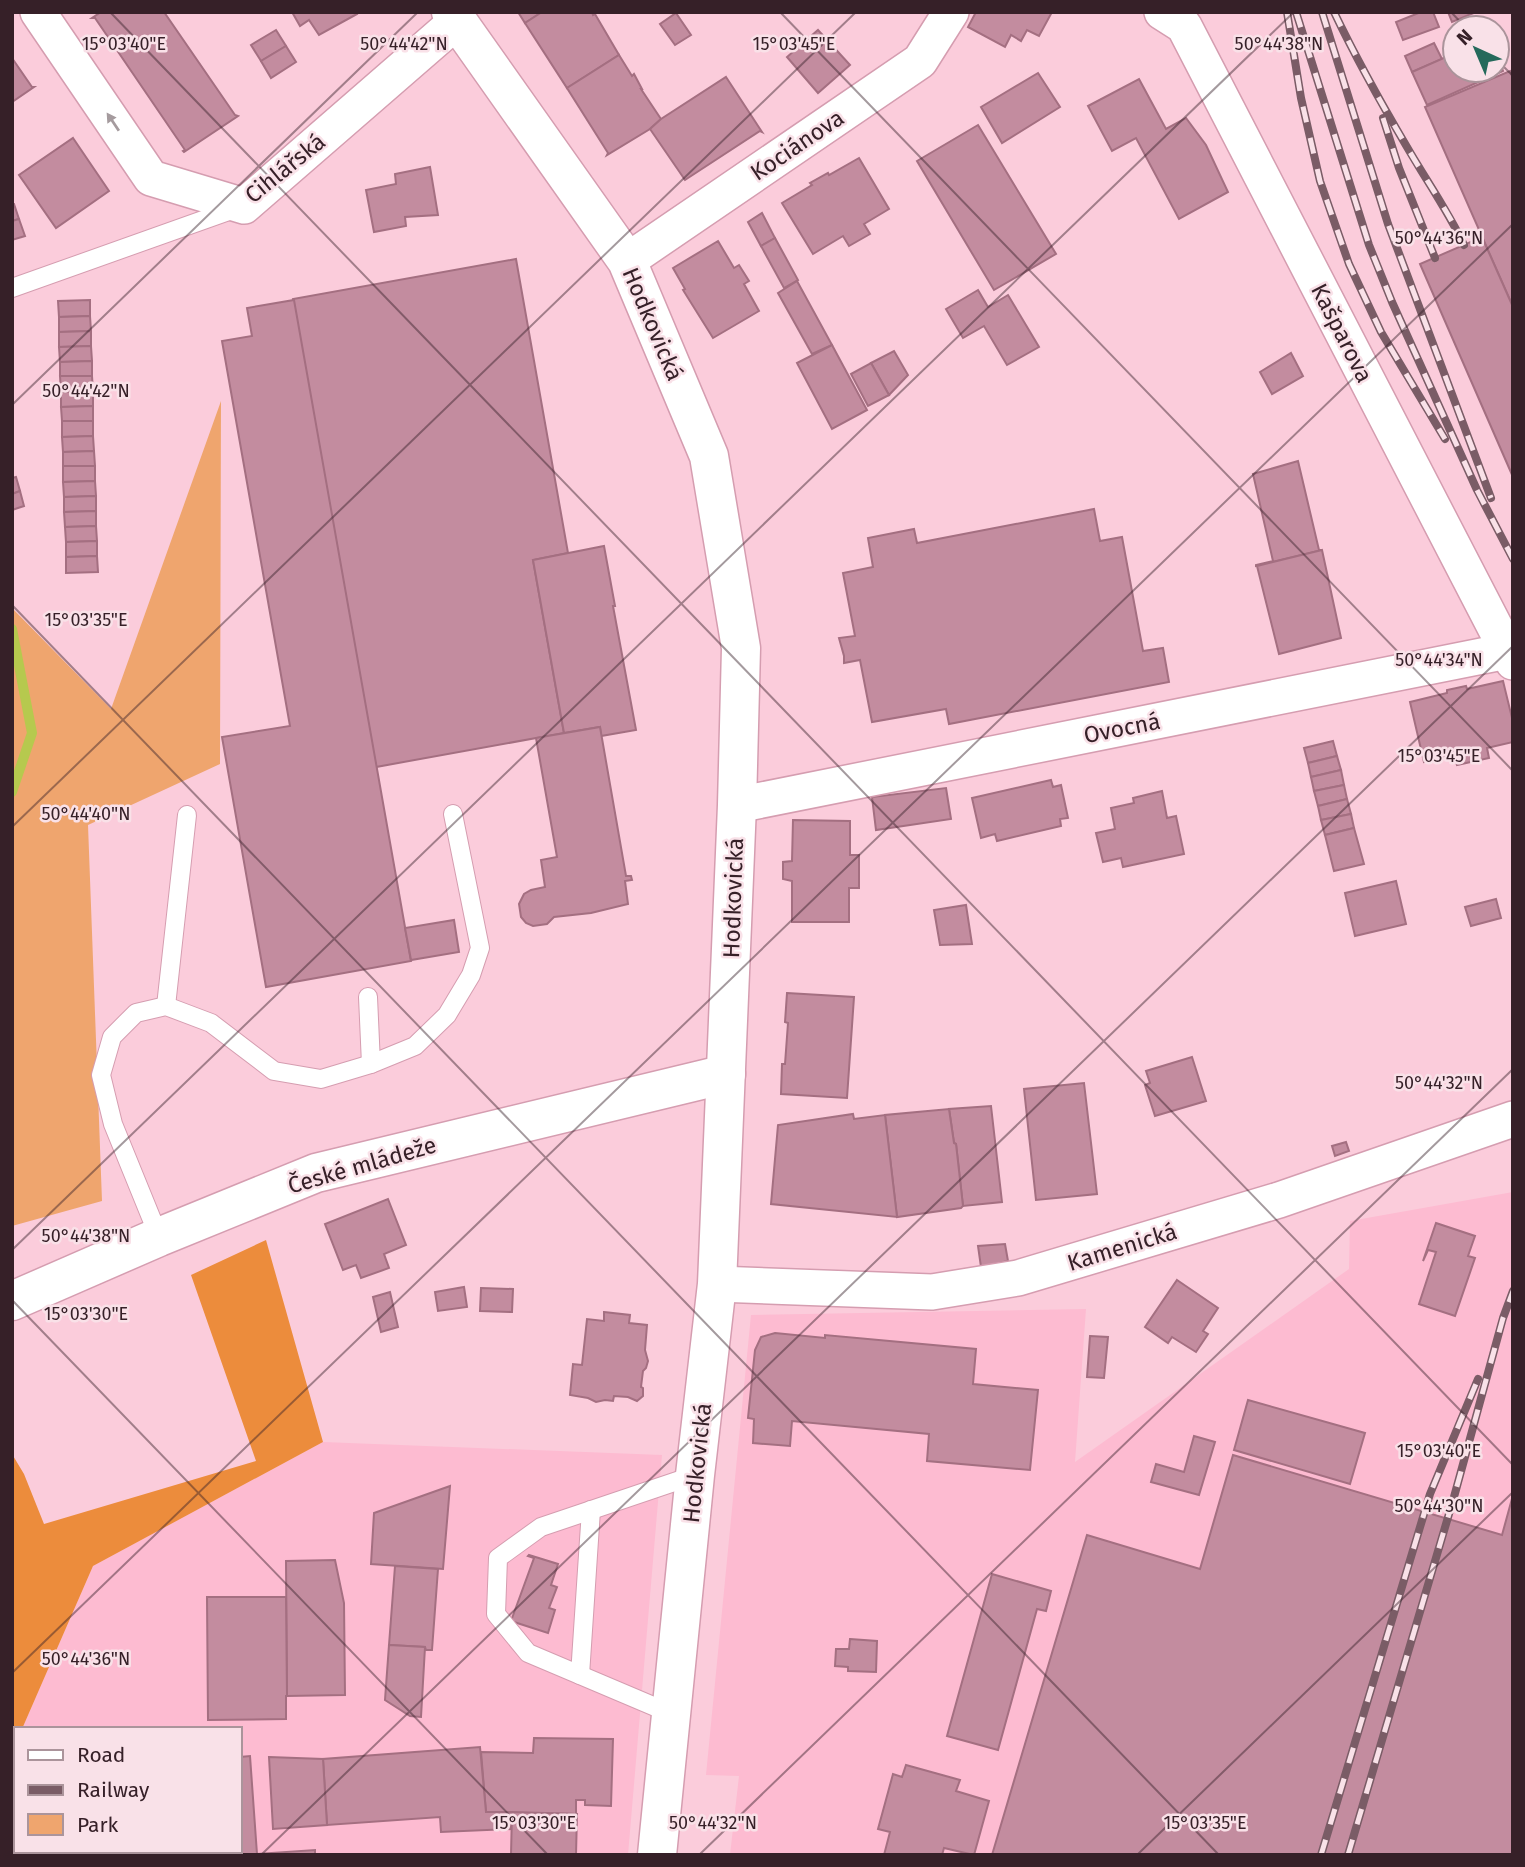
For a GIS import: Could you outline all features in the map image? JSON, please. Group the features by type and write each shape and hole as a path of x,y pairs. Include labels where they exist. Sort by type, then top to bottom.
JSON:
{"street":[{"name":"Cihlářská","path":"37,12 151,178 244,206 454,17"},
{"name":"Kociánova","path":"627,261 920,61 951,12"},
{"name":"Kašparova","path":"1162,12 1184,26 1510,656"},
{"name":"Hodkovická","path":"454,17 627,261 709,456 741,648 717,1284 657,1855"},
{"name":"Ovocná","path":"737,804 1510,656"},
{"name":"České mládeže","path":"12,1301 316,1173 726,1074"},
{"name":"Kamenická","path":"717,1284 932,1292 1018,1278 1279,1200 1513,1119"}],"lane":[{"path":"12,288 244,206"},
{"path":"159,1237 113,1124 101,1075 112,1037 136,1013 166,1006 211,1023 274,1071 321,1079 371,1064 415,1046 447,1015 471,975 480,948 453,814"},
{"path":"166,1006 187,815"},
{"path":"368,996 371,1064"},
{"path":"672,1714 528,1653 496,1614 498,1558 541,1527 695,1475"},
{"path":"580,1675 592,1510"}],"shaded area":[{"path":"1513,1192 1513,1855 730,1855 739,1776 706,1775 751,1315 1086,1309 1075,1462 1349,1269 1350,1221"},
{"path":"266,1240 323,1442 93,1566 23,1727 14,1727 12,1751 12,1454 24,1474 44,1524 256,1461 191,1275"},
{"path":"323,1442 662,1455 628,1855 12,1855 14,1747 14,1853 242,1853 242,1727 23,1727 93,1566"}],"green space":[{"path":"221,401 220,764 88,825 102,1201 12,1226 12,608 111,709"}],"building":[{"path":"101,12 164,12 238,116 184,152 95,18 92,18"},
{"path":"292,12 357,14 319,35 309,20 300,26"},
{"path":"518,12 542,12 525,23"},
{"path":"542,12 592,12 619,55 567,88 525,23"},
{"path":"976,12 1052,12 1039,36 1027,30 1021,41 1011,35 1005,47 968,27"},
{"path":"1421,12 1433,12 1439,27 1403,40 1396,22"},
{"path":"1448,12 1476,12 1471,14"},
{"path":"676,13 691,35 675,45 660,24"},
{"path":"276,30 286,46 261,61 251,45"},
{"path":"818,30 850,65 818,93 787,57"},
{"path":"1434,43 1441,59 1412,72 1405,56"},
{"path":"286,46 296,62 271,78 261,61"},
{"path":"619,55 632,76 634,74 661,119 650,129 607,155 567,88"},
{"path":"12,58 34,87 12,102"},
{"path":"1441,59 1441,84 1474,84 1427,105 1412,72"},
{"path":"1038,73 1060,107 1002,143 981,107"},
{"path":"1511,73 1513,307 1425,107 1479,84 1511,84"},
{"path":"726,77 762,132 685,180 650,129"},
{"path":"1139,79 1166,129 1186,118 1206,145 1228,192 1179,219 1136,138 1112,151 1088,106"},
{"path":"978,125 1056,254 994,290 917,161"},
{"path":"73,138 109,191 56,228 19,175"},
{"path":"859,158 889,209 864,224 870,234 849,246 843,236 813,254 782,203 812,185 810,183"},
{"path":"430,167 438,215 405,217 406,226 374,232 366,190 396,184 395,174"},
{"path":"12,204 19,219 12,221"},
{"path":"762,213 775,238 761,246 748,222"},
{"path":"19,219 25,236 12,240 12,221"},
{"path":"1482,237 1513,307 1513,477 1420,264"},
{"path":"775,238 798,280 784,288 761,246"},
{"path":"718,241 734,268 739,265 749,281 744,284 759,311 713,338 683,290 685,289 673,268"},
{"path":"516,259 568,553 533,560 564,733 376,767 293,299"},
{"path":"797,281 832,345 812,354 778,293"},
{"path":"978,290 988,307 1008,295 1039,347 1007,365 984,326 963,338 946,309"},
{"path":"90,300 90,316 59,317 58,301"},
{"path":"294,300 411,961 266,987 222,737 290,726 222,341 252,336 247,308"},
{"path":"90,316 91,331 59,332 59,317"},
{"path":"91,331 91,346 59,347 59,332"},
{"path":"832,345 867,410 832,429 797,363"},
{"path":"91,346 92,361 60,362 59,347"},
{"path":"894,351 908,375 889,395 871,363"},
{"path":"1291,353 1303,376 1272,394 1260,372"},
{"path":"92,361 92,376 60,376 60,362"},
{"path":"871,363 889,395 868,406 851,374"},
{"path":"60,376 92,376 93,391 61,392"},
{"path":"93,391 93,406 61,407 61,392"},
{"path":"93,406 93,421 62,421 61,407"},
{"path":"62,421 93,421 93,436 62,437"},
{"path":"93,436 94,451 63,452 62,437"},
{"path":"94,451 95,466 63,466 63,452"},
{"path":"1298,461 1319,550 1322,550 1256,566 1273,561 1253,474"},
{"path":"63,466 95,466 95,481 63,482"},
{"path":"16,477 20,491 12,494 12,478"},
{"path":"95,481 96,496 64,497 63,482"},
{"path":"20,491 24,506 12,510 12,494"},
{"path":"96,496 96,511 64,512 64,497"},
{"path":"1094,509 1100,541 1122,537 1143,651 1163,648 1169,682 949,724 946,709 872,722 860,660 844,663 839,638 855,636 843,573 873,567 868,538 914,529 917,543"},
{"path":"96,511 96,526 65,527 64,512"},
{"path":"96,526 97,541 66,542 65,527"},
{"path":"97,541 97,556 66,557 66,542"},
{"path":"604,546 636,730 601,736 600,727 564,733 533,560"},
{"path":"1322,550 1341,638 1279,654 1257,566"},
{"path":"97,556 98,572 66,573 66,557"},
{"path":"1503,681 1513,722 1513,742 1487,748 1489,758 1457,765 1454,755 1424,762 1410,702 1447,693 1447,690 1466,686 1467,689"},
{"path":"600,727 626,876 631,876 632,880 625,881 628,904 591,913 554,917 547,924 533,926 521,917 519,904 524,894 545,887 541,860 557,857 536,738"},
{"path":"1333,741 1337,756 1308,763 1304,748"},
{"path":"1337,756 1341,770 1311,777 1308,763"},
{"path":"1341,770 1344,785 1314,791 1311,777"},
{"path":"1051,780 1053,787 1061,785 1068,818 1060,819 1061,826 997,841 995,834 981,838 972,798"},
{"path":"1344,785 1347,799 1318,806 1314,791"},
{"path":"946,788 951,819 876,830 872,797"},
{"path":"1162,791 1167,818 1176,816 1184,854 1123,867 1121,858 1103,862 1096,833 1115,829 1111,808 1134,803 1133,798"},
{"path":"1347,799 1351,814 1321,820 1318,806"},
{"path":"1351,814 1354,828 1325,835 1321,820"},
{"path":"793,820 850,821 850,855 859,855 859,888 849,888 849,922 792,922 792,881 783,879 783,862 792,861"},
{"path":"1354,828 1364,864 1334,871 1325,835"},
{"path":"1396,881 1406,924 1355,936 1345,893"},
{"path":"1496,899 1501,918 1471,926 1465,907"},
{"path":"966,905 972,944 940,945 934,910"},
{"path":"454,920 459,952 411,960 405,928"},
{"path":"787,993 854,997 847,1098 781,1094 788,1023 785,1022"},
{"path":"1192,1057 1206,1101 1155,1116 1145,1085 1150,1083 1146,1071"},
{"path":"1084,1083 1097,1194 1036,1200 1024,1089"},
{"path":"991,1106 1002,1202 963,1206 949,1109"},
{"path":"949,1109 963,1206 897,1217 885,1115"},
{"path":"853,1114 854,1119 885,1115 897,1217 771,1204 778,1125"},
{"path":"1346,1142 1349,1151 1335,1156 1332,1146"},
{"path":"388,1199 406,1245 384,1254 389,1268 361,1278 356,1265 343,1270 325,1224"},
{"path":"1436,1223 1475,1236 1468,1256 1475,1258 1455,1316 1419,1304 1436,1252 1428,1250 1423,1261"},
{"path":"1005,1244 1008,1261 981,1267 978,1246"},
{"path":"1177,1280 1218,1308 1203,1331 1208,1334 1196,1352 1172,1337 1168,1343 1145,1327"},
{"path":"464,1287 467,1307 438,1311 435,1292"},
{"path":"481,1288 513,1289 512,1312 480,1311"},
{"path":"390,1292 398,1327 381,1332 373,1297"},
{"path":"604,1312 630,1315 629,1323 647,1325 645,1350 648,1361 643,1371 643,1396 637,1401 614,1396 613,1401 596,1402 570,1395 573,1364 582,1365 587,1319 604,1321"},
{"path":"775,1333 976,1349 973,1384 1038,1390 1030,1470 927,1461 929,1434 792,1421 790,1446 753,1443 754,1419 748,1418 755,1350 761,1337"},
{"path":"1090,1336 1108,1337 1104,1378 1087,1377"},
{"path":"1248,1400 1365,1433 1350,1484 1234,1450"},
{"path":"1194,1436 1215,1442 1199,1495 1151,1482 1156,1464 1184,1472"},
{"path":"1233,1455 1502,1535 1513,1495 1513,1855 992,1855 1087,1535 1200,1569"},
{"path":"450,1486 443,1569 371,1564 374,1513"},
{"path":"529,1555 558,1564 551,1585 557,1587 549,1608 555,1610 548,1633 511,1621 534,1558"},
{"path":"335,1560 344,1603 345,1695 287,1696 286,1561"},
{"path":"395,1566 438,1569 432,1650 426,1650 425,1647 389,1645"},
{"path":"992,1574 1051,1591 1046,1611 1037,1609 998,1750 947,1736"},
{"path":"207,1597 286,1597 286,1719 208,1720"},
{"path":"850,1639 877,1641 876,1672 848,1671 848,1667 835,1666 836,1649 849,1649"},
{"path":"389,1645 425,1647 421,1717 410,1716 385,1700"},
{"path":"534,1738 613,1739 611,1806 585,1805 585,1800 576,1800 576,1814 486,1812 481,1752 533,1753"},
{"path":"480,1747 486,1812 512,1812 511,1829 441,1832 440,1817 327,1825 323,1759"},
{"path":"250,1756 257,1854 315,1850 315,1855 223,1855 242,1853 242,1757"},
{"path":"269,1757 323,1759 327,1825 273,1829"},
{"path":"906,1765 960,1780 956,1791 989,1801 974,1855 944,1848 942,1855 884,1855 890,1832 878,1829 893,1774 902,1777"},
{"path":"512,1812 577,1814 576,1855 511,1855"}],"waterway":[{"path":"12,629 32,733 12,792"}],"railway":[{"path":"1287,12 1301,98 1320,181 1349,264 1381,332 1445,439"},
{"path":"1296,12 1369,245 1477,490 1513,559"},
{"path":"1322,12 1388,224 1491,498"},
{"path":"1334,12 1378,97 1464,245"},
{"path":"1383,118 1399,168 1435,258"},
{"path":"1348,1855 1513,1291"},
{"path":"1321,1855 1430,1494 1478,1379"}]}
